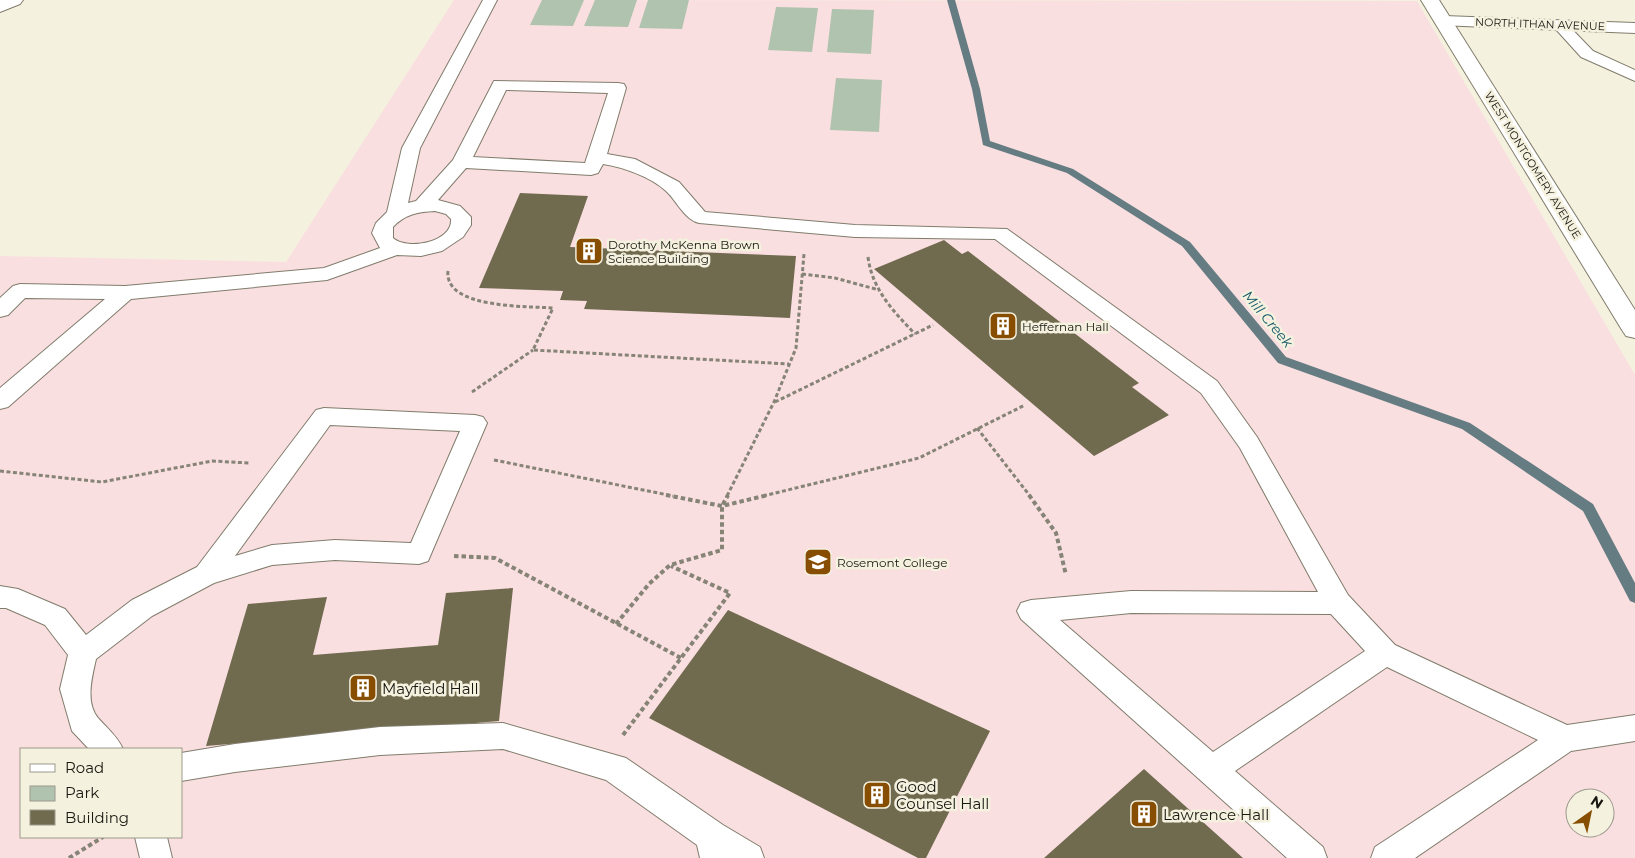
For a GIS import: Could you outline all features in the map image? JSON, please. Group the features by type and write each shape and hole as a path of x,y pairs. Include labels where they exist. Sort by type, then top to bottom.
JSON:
{"main road":[{"path":"0,7 14,0"},
{"name":"WEST MONTGOMERY AVENUE","path":"1430,0 1635,330"},
{"path":"1496,8 1508,23"},
{"name":"NORTH ITHAN AVENUE","path":"1444,21 1635,28"}],"lane":[{"path":"396,214 411,148 490,0"},
{"path":"1560,25 1587,54 1635,76"},
{"path":"422,206 461,162 500,85 618,88 597,158 591,169 461,162"},
{"path":"597,158 629,163 672,186 699,217 868,231 1000,233 1209,387 1249,443 1338,602 1385,653 1564,738"},
{"path":"0,310 20,291 125,293 327,274 395,249 422,250 436,247 457,234 462,226 461,218 448,207 422,206 396,214 387,221 382,229 381,237 386,244 395,249"},
{"path":"0,401 125,293"},
{"path":"107,748 83,722 76,689 83,653 142,608 206,575 272,555 335,550 419,554 475,423 324,416 206,575"},
{"path":"0,597 8,597 55,617 83,653"},
{"path":"1311,858 1031,611 1132,602 1338,602"},
{"path":"1211,770 1385,653"},
{"path":"1388,858 1564,738 1635,728"},
{"path":"182,767 235,758 380,741 503,736 615,768 714,847 748,858"},
{"path":"151,838 156,858"}],"path":[{"path":"616,624 649,584 670,565 722,550 722,506 774,402 796,348 806,226"},
{"path":"868,231 868,266 879,290 915,334"},
{"path":"430,421 533,350 553,308 474,299 460,294 451,288 447,278 453,259 436,247"},
{"path":"802,274 835,278 879,290"},
{"path":"774,402 933,325"},
{"path":"533,350 789,364"},
{"path":"462,453 722,506 919,458 1025,405"},
{"path":"977,428 1050,522 1056,533 1074,608"},
{"path":"0,472 102,482 212,461 288,464"},
{"path":"419,554 494,558 680,658"},
{"path":"601,764 730,592 670,565"},
{"path":"69,858 101,838"}],"shaded area":[{"name":"Rosemont College","path":"454,0 1417,1 1635,375 1635,858 0,858 0,256 286,262"}],"green space":[{"path":"542,0 584,0 573,26 530,25"},
{"path":"595,0 637,0 628,27 584,26"},
{"path":"648,0 689,0 682,29 639,28"},
{"path":"776,7 818,8 812,52 768,50"},
{"path":"832,9 874,10 871,54 827,52"},
{"path":"836,78 882,80 879,132 830,130"}],"building":[{"name":"Dorothy McKenna Brown Science Building","path":"520,193 588,196 570,247 796,256 790,318 584,309 587,301 560,300 563,291 479,288"},
{"name":"Heffernan Hall","path":"944,240 962,254 968,251 1139,383 1132,387 1169,415 1094,456 874,269"},
{"name":"Mayfield Hall","path":"513,588 499,721 206,746 248,604 327,597 313,655 438,645 446,593"},
{"name":"Good Counsel Hall","path":"728,610 990,731 926,858 918,858 649,718"},
{"name":"Lawrence Hall","path":"1144,769 1243,858 1044,858"}],"waterway":[{"name":"Mill Creek","path":"951,0 976,89 986,143 1070,171 1186,244 1282,360 1466,426 1588,508 1635,597"}],"place":[{"name":"Dorothy McKenna Brown Science Building","path":"589,251"},
{"name":"Heffernan Hall","path":"1003,326"},
{"name":"Rosemont College","path":"818,562"},
{"name":"Mayfield Hall","path":"363,688"},
{"name":"Good Counsel Hall","path":"877,795"},
{"name":"Lawrence Hall","path":"1144,814"}]}
